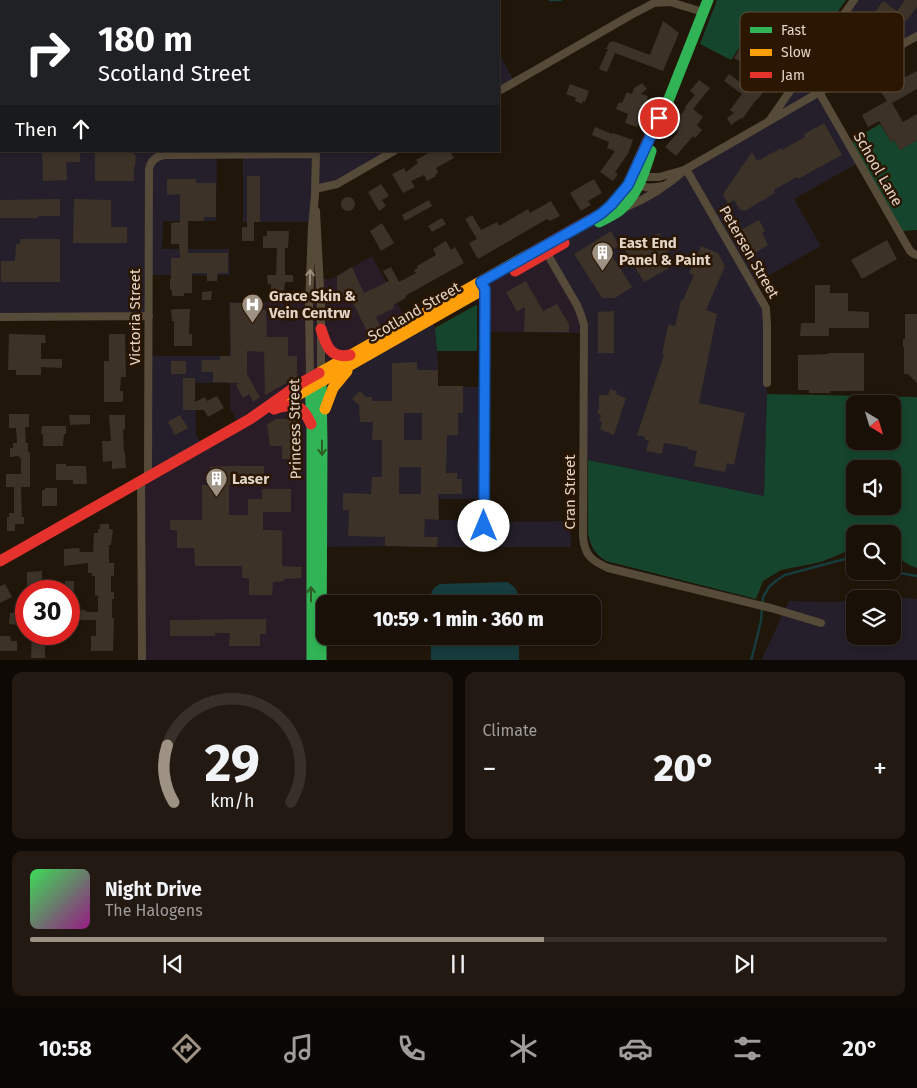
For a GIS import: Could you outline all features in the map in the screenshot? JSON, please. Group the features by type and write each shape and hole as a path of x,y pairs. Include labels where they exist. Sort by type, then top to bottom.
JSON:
{"main road":[{"path":"620,210 631,198 708,0"},
{"name":"Scotland Street","path":"544,250 602,213 637,180"},
{"name":"Scotland Street","path":"250,419 270,404 316,380 544,250 620,210"},
{"path":"321,329 326,345 334,354 355,358"},
{"path":"274,409 291,404 299,406 317,424 333,388 355,358"},
{"name":"Scotland Street","path":"0,562 250,419 274,409 316,380"},
{"name":"Princess Street","path":"316,380 321,660"},
{"name":"Princess Street","path":"312,660 317,424"}],"street":[{"path":"846,12 854,0"},
{"path":"500,90 654,3 670,2 703,12"},
{"name":"Scotland Street","path":"904,43 917,36"},
{"path":"768,122 789,92"},
{"name":"Scotland Street","path":"620,210 670,183 686,169 819,92"},
{"name":"School Lane","path":"819,92 910,251 917,255"},
{"name":"Princess Street","path":"316,152 309,307 316,380"},
{"name":"Victoria Street","path":"142,660 149,316 149,169 151,162 153,159 164,155 316,152"},
{"path":"315,193 337,184 392,152"},
{"name":"Scotland Street","path":"637,180 659,177 686,169"},
{"name":"Petersen Street","path":"686,169 766,308 767,383"},
{"path":"637,180 645,187 670,183"},
{"name":"Princess Street","path":"315,193 321,307 321,329 316,380"},
{"name":"Cran Street","path":"544,250 577,305 584,326 583,536 586,552 595,561 608,568 771,608 821,623"},
{"path":"483,285 484,542"},
{"path":"0,317 149,316"}],"shaded area":[{"path":"853,0 917,0 917,35 904,43 904,12 845,12"},
{"path":"500,55 515,83 500,91"},
{"path":"788,92 819,92 858,163 794,199 821,246 752,285 766,314 767,394 764,497 583,459 581,316 544,250 767,122"},
{"path":"0,152 386,152 338,184 315,190 315,222 243,222 243,154 217,154 216,221 163,221 162,249 229,249 230,275 149,275 148,315 0,316"},
{"path":"544,250 576,305 583,333 484,332 483,286"},
{"path":"372,256 410,327 316,380 317,660 141,660 141,480 239,425 230,408 229,302 315,302 315,279 332,279"},
{"path":"429,316 435,328 438,386 484,387 484,499 439,499 439,520 484,522 570,521 571,547 317,547 316,380"},
{"path":"148,356 230,356 230,383 195,383 196,434 202,446 148,476"},
{"path":"901,598 917,599 917,660 761,660 789,601 846,601 846,645 901,645"}],"green space":[{"path":"717,0 846,0 837,12 740,12 740,47 731,60 700,44"},
{"path":"880,124 891,142 894,140 900,150 917,140 917,230 903,231 851,141"},
{"path":"476,305 477,351 437,351 435,328"},
{"path":"767,394 846,396 846,450 901,450 901,397 917,397 917,568 901,560 901,525 846,525 846,552 821,562 781,570 763,581 756,599 606,561 594,550 588,534 588,460 764,496"}],"water":[{"path":"507,582 513,586 518,595 431,595 434,588 440,584"},
{"path":"431,645 519,645 519,660 431,660"}],"building":[{"path":"905,0 917,0 917,7 906,21 904,20 904,12 875,12 883,1 897,11"},
{"path":"663,21 679,33 663,71 615,53 607,72 599,69 609,43 613,41 650,55"},
{"path":"740,48 740,61 734,58"},
{"path":"917,71 917,89 892,103 903,122 917,114 917,140 900,150 894,140 891,142 879,121 868,127 862,115 887,101 881,92 904,92 904,78"},
{"path":"729,74 740,82 740,92 763,92 742,119 731,125 727,118 734,113 730,110 742,94 724,81"},
{"path":"699,80 710,88 693,109 703,117 697,125 702,130 695,138 693,136 676,156 665,147 678,132 672,126 681,117 685,107 695,95 690,91"},
{"path":"642,83 647,89 641,94 648,96 637,127 625,123 628,114 616,109 619,102 622,103 627,92 632,94 634,88"},
{"path":"570,84 589,91 585,102 583,101 582,104 575,101 576,98 566,94"},
{"path":"824,123 842,155 774,190 775,193 745,211 739,209 734,200 728,204 723,194 752,152 757,161 805,137 804,134"},
{"path":"595,127 633,140 628,154 615,172 618,174 613,181 600,172 615,151 607,148 609,142 592,135"},
{"path":"42,152 80,152 80,162 66,162 67,180 43,181"},
{"path":"95,152 134,152 134,155 136,155 134,181 95,181"},
{"path":"430,152 451,152 454,158 436,168 438,173 436,176 427,181 424,175 411,181 415,187 403,193 392,174 404,168 406,172 418,163 416,160"},
{"path":"247,176 260,176 260,222 254,222 254,241 242,241 242,227 247,227"},
{"path":"167,179 196,179 196,183 216,183 216,217 204,217 204,221 188,221 188,253 228,253 228,273 218,273 217,281 207,281 207,273 192,273 192,293 184,293 184,296 172,296 172,290 170,290 171,258 180,258 179,244 171,244 171,223 180,222 180,194 167,195"},
{"path":"594,179 602,193 588,201 591,205 581,211 570,193"},
{"path":"381,184 389,196 382,200 386,206 379,211 368,192"},
{"path":"348,197 353,199 355,204 353,209 348,211 343,209 341,204 343,199"},
{"path":"60,199 60,216 0,218 0,200"},
{"path":"74,199 111,200 111,227 127,227 127,243 73,243"},
{"path":"429,200 432,206 405,221 402,215"},
{"path":"551,201 560,216 550,221 547,219 478,259 469,243 477,239 465,219 472,215 481,230 497,222 499,226 528,209 530,213"},
{"path":"442,218 446,224 432,232 428,226"},
{"path":"759,220 765,231 762,233 768,245 753,254 745,238 739,241 735,233"},
{"path":"382,223 394,243 381,251 370,231"},
{"path":"267,231 289,231 288,248 285,248 285,275 293,275 293,282 285,282 284,291 271,291 271,284 268,285 267,275 276,275 277,248 263,248 263,236 267,236"},
{"name":"East End Panel & Paint","path":"611,231 619,246 609,251 632,287 615,298 602,298 574,254"},
{"path":"659,233 665,243 668,243 672,249 661,255 669,268 644,282 624,249 632,244 634,248"},
{"path":"20,239 60,239 60,282 1,282 1,261 15,261 16,244 20,244"},
{"path":"887,240 897,259 862,279 851,260"},
{"path":"446,241 451,250 455,247 464,263 405,296 406,298 393,305 394,308 376,317 381,328 369,335 348,293 337,300 337,276 352,267 364,293 389,281 383,271 391,267 399,282 416,273 414,270 418,268 417,266 436,255 433,249"},
{"path":"701,246 718,253 725,266 706,310 717,314 699,403 745,413 734,465 727,463 725,472 694,466 697,451 687,449 688,447 664,443 662,454 646,451 649,440 645,440 645,437 637,435 664,355 662,354 668,325 675,326 681,300 683,300 694,275 689,273"},
{"path":"526,281 543,311 557,304 569,324 569,332 524,332 525,307 517,312 506,292"},
{"path":"815,285 830,285 830,293 848,293 848,311 869,312 869,328 829,328 829,336 800,336 801,323 815,323"},
{"path":"212,291 211,300 202,300 202,292"},
{"path":"230,303 252,303 252,310 266,310 267,337 288,337 288,356 297,356 297,377 265,395 264,352 247,351 247,374 260,397 253,402 249,394 243,398 236,385 239,383 213,382 213,372 201,372 202,360 220,360 220,356 231,356"},
{"path":"190,309 189,334 192,334 192,346 174,346 174,321 172,321 171,310"},
{"path":"614,311 614,353 598,353 598,312"},
{"path":"905,314 917,314 917,383 908,374 904,374 903,339 905,339"},
{"path":"9,334 45,335 46,343 41,343 41,359 62,359 62,368 41,367 41,375 16,375 16,370 8,370"},
{"path":"109,334 125,334 126,377 121,377 120,391 123,391 123,401 120,402 104,402 104,361 109,361"},
{"path":"864,353 864,391 809,393 809,390 798,390 798,355"},
{"path":"171,361 186,361 186,374 171,374"},
{"path":"417,362 417,370 438,370 438,386 463,386 463,413 458,413 458,435 447,435 446,473 457,473 457,479 462,479 462,494 438,494 439,520 425,519 424,537 438,537 437,547 385,546 385,537 348,536 349,510 343,510 343,493 371,494 372,477 382,477 382,440 372,440 373,422 360,422 359,405 352,399 360,391 366,397 372,397 372,401 392,401 392,363","holes":["404,413 422,413 422,440 404,440","399,467 421,467 421,494 399,494"]},
{"path":"183,378 195,378 195,402 205,397 207,401 217,396 224,408 208,417 204,410 182,410"},
{"path":"610,389 617,391 616,394 626,398 614,435 600,429 602,422 599,421 601,415 597,413 599,395 608,395"},
{"path":"9,414 29,414 29,427 25,427 28,453 30,452 30,487 21,487 24,524 15,524 15,531 7,531 7,517 9,517 9,513 14,513 14,487 6,487 6,474 21,474 21,458 19,456 10,457 10,448 13,448 13,443 17,443 16,428 9,428"},
{"path":"69,415 90,415 90,424 70,425"},
{"path":"109,415 125,415 125,429 123,430 126,468 112,469 112,461 103,462 102,441 111,441"},
{"path":"180,415 188,428 175,435 168,422"},
{"path":"276,419 293,419 297,422 296,459 282,459 282,446 270,446 267,424"},
{"path":"42,426 66,426 63,446 43,446"},
{"path":"56,464 86,466 87,484 73,484 73,480 56,480"},
{"path":"264,466 264,485 229,485 229,515 248,515 248,499 262,499 262,489 291,489 291,512 263,512 263,530 282,531 282,566 302,567 301,578 273,582 272,595 249,595 249,578 242,578 242,566 195,566 194,548 177,548 177,530 170,530 170,520 202,520 202,485 209,485 210,467"},
{"path":"45,488 57,488 57,506 42,506 42,490 45,490"},
{"path":"100,524 109,524 109,529 113,529 111,545 109,545 109,563 114,563 114,576 111,576 111,592 114,592 114,599 112,599 112,618 114,618 113,651 91,651 91,636 96,636 96,620 80,620 80,612 83,609 87,612 98,612 98,595 95,596 95,576 92,576 92,573 88,573 88,563 64,566 64,549 79,548 80,552 93,552 94,533 98,533 98,529 100,529"},
{"path":"42,571 42,580 27,580 27,572"},
{"path":"5,584 12,597 0,603 0,586"},
{"path":"10,613 15,613 15,625 9,624"},
{"path":"266,619 266,634 260,634 260,646 229,646 230,633 215,633 215,636 170,636 170,620"},
{"path":"0,636 10,636 11,641 15,641 15,645 17,645 17,651 0,651"},
{"path":"32,645 45,645 45,658 31,658"}],"waterway":[{"path":"550,0 561,0"},
{"path":"751,660 761,621 763,597 769,587 785,575 846,559"},
{"path":"901,573 917,576"}],"traffic: fast":[{"path":"663,114 708,0"},
{"path":"599,222 618,212 626,204 640,183 651,151"},
{"path":"321,382 321,660"},
{"path":"310,383 312,426 312,660"}],"traffic: slow":[{"path":"319,373 526,256"},
{"path":"289,400 477,293"},
{"path":"325,409 333,388 347,371"}],"traffic: jam":[{"path":"526,256 602,213 611,205 628,185 653,129 665,108"},
{"path":"515,271 564,243"},
{"path":"321,329 327,345 333,353 343,356 350,355"},
{"path":"0,561 250,419 301,383 319,373"},
{"path":"274,409 293,405 297,406 308,417 311,424"}],"place":[{"name":"East End Panel & Paint","path":"603,271"},
{"name":"Grace Skin & Vein Centrw","path":"253,324"},
{"name":"Laser","path":"216,498"}],"route":[{"path":"484,526 485,289 481,282 591,220 611,205 632,179 659,118"}]}
